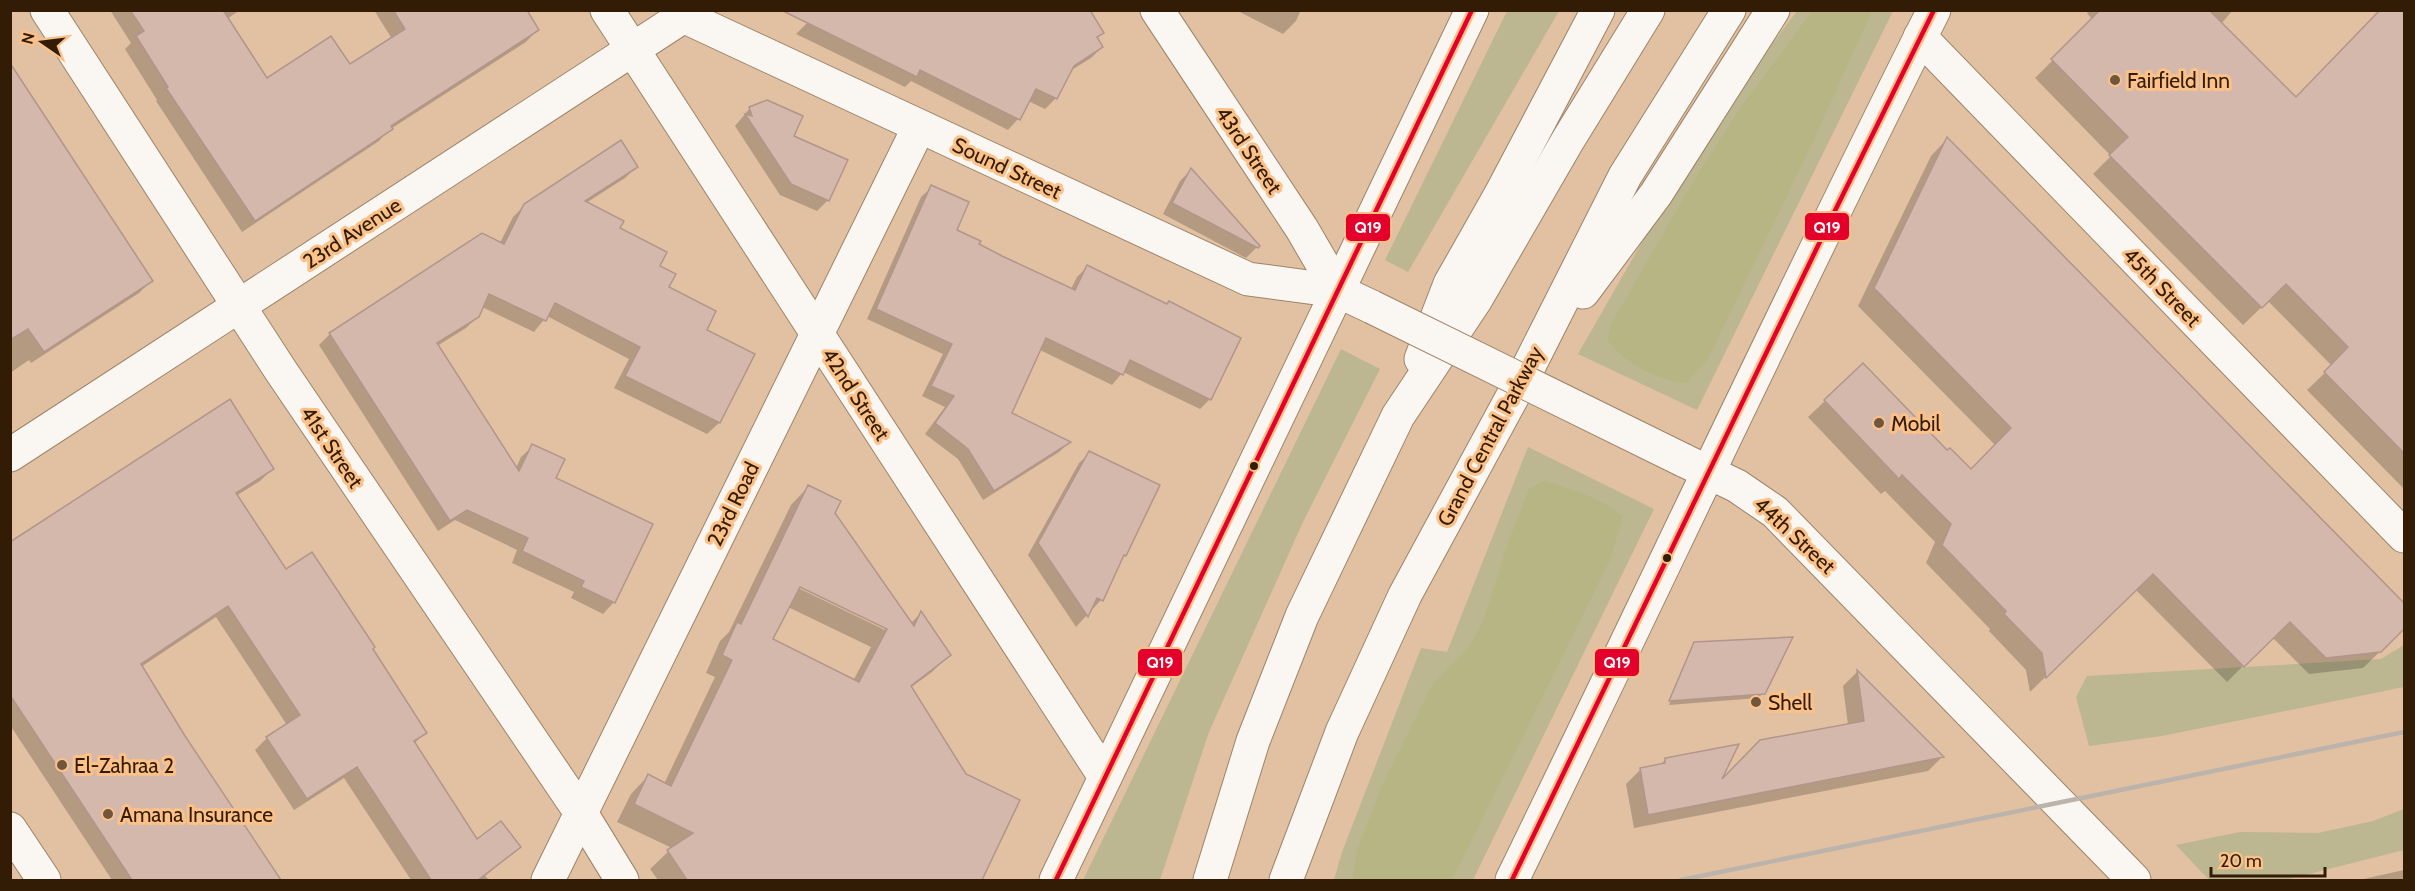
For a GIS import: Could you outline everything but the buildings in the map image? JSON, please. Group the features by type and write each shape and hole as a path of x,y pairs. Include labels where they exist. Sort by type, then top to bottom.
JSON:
{"main road":[{"name":"41st Street","path":"47,10 239,307 581,813 622,880"},
{"name":"42nd Street","path":"607,10 1105,777"},
{"name":"43rd Street","path":"1157,10 1302,229 1338,291"},
{"path":"1056,880 1472,10"},
{"path":"1210,880 1244,767 1275,684 1332,550 1398,416 1450,284 1501,194 1598,10"},
{"path":"1398,416 1476,299 1568,140 1648,10"},
{"name":"Grand Central Parkway","path":"1286,880 1342,732 1385,636 1452,506 1529,366 1625,176 1729,10"},
{"path":"1529,366 1656,194 1773,10"},
{"path":"1512,880 1696,466 1927,24 1945,10"},
{"name":"23rd Avenue","path":"10,455 688,13"},
{"name":"Sound Street","path":"688,13 919,127 1248,279 1338,291"},
{"name":"45th Street","path":"1927,24 2404,536"},
{"name":"23rd Road","path":"548,880 919,127"},
{"name":"44th Street","path":"1338,291 1755,497 1794,530 2134,880"},
{"path":"10,830 44,880"}],"shaded area":[{"path":"1507,11 1559,11 1408,272 1385,260"},
{"path":"1797,11 1893,11 1697,410 1578,354 1705,132"},
{"path":"1812,11 1872,11 1811,146 1707,361 1686,383 1652,374 1633,364 1607,340 1611,324 1697,175 1744,103"},
{"path":"1341,349 1380,369 1303,522 1209,732 1160,880 1083,880"},
{"path":"1528,447 1654,509 1473,880 1334,880 1342,852 1421,648 1447,652"},
{"path":"1544,481 1595,499 1623,516 1610,560 1452,880 1352,880 1358,847 1384,781 1432,685 1468,648 1483,622 1509,540 1529,489"},
{"path":"2404,645 2404,687 2162,736 2089,746 2076,697 2087,676 2381,659"},
{"path":"2404,809 2404,850 2285,880 2209,880 2176,845 2240,832 2318,833 2373,821"}],"railway":[{"path":"1681,880 2404,732"}],"transit line":[{"name":"Q19","path":"1056,880 1472,10"},
{"name":"Q19","path":"1512,880 1934,10"}],"place":[{"name":"Fairfield Inn","path":"2115,80"},
{"name":"Mobil","path":"1879,423"},
{"name":"Shell","path":"1756,702"},
{"name":"El-Zahraa 2","path":"62,765"},
{"name":"Amana Insurance","path":"108,814"}]}
